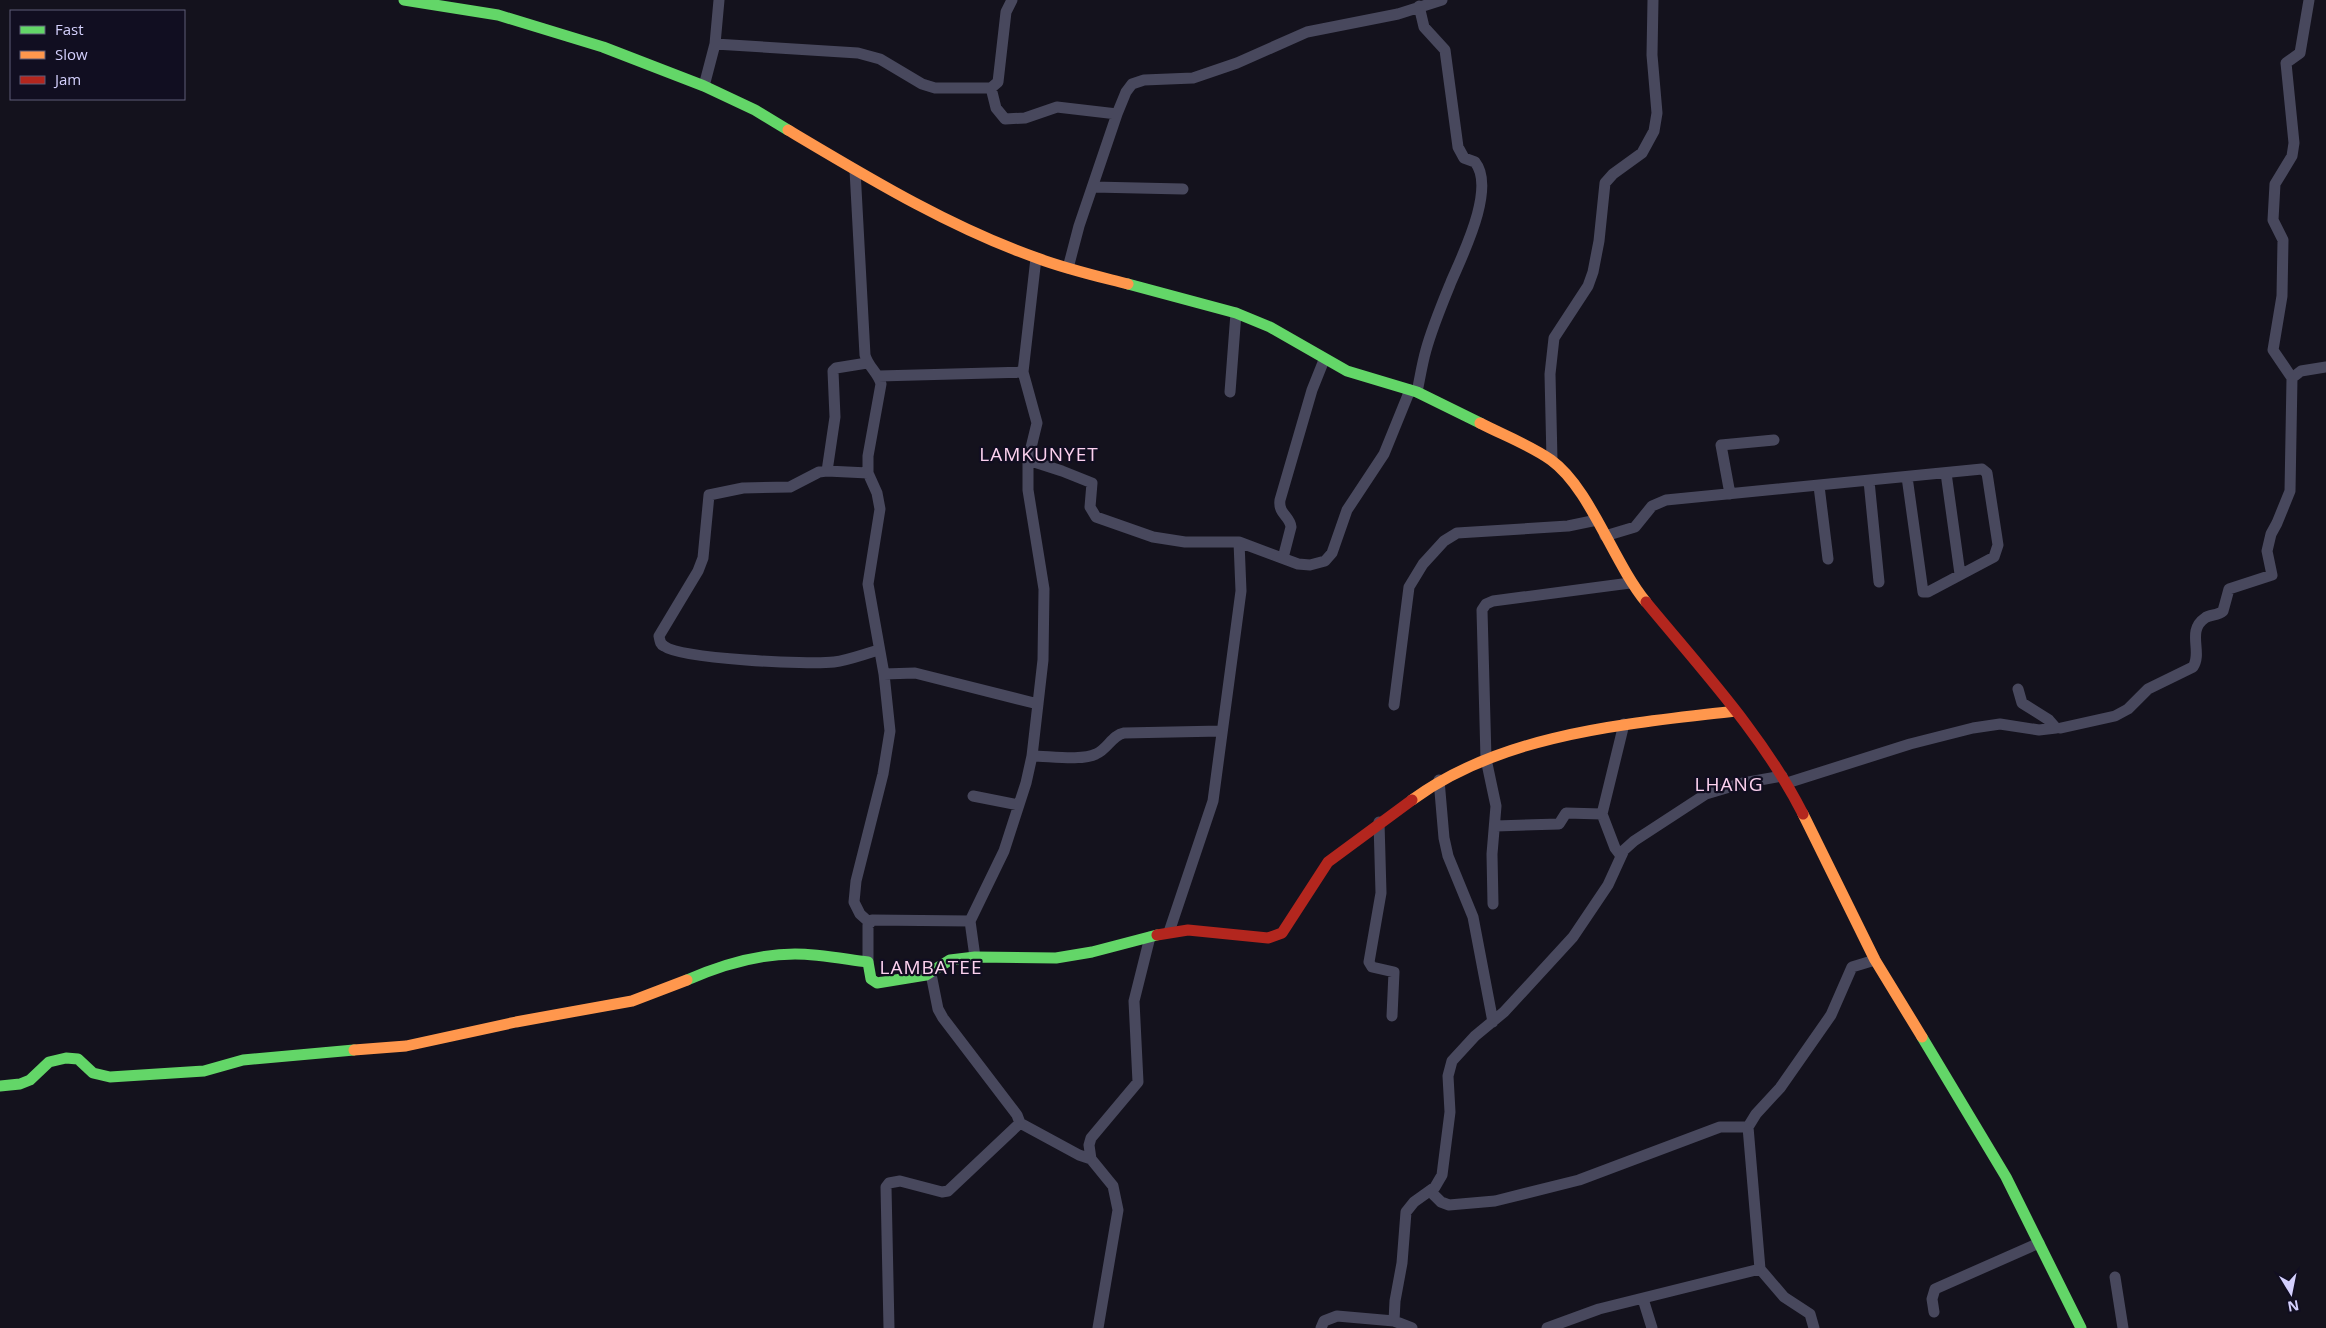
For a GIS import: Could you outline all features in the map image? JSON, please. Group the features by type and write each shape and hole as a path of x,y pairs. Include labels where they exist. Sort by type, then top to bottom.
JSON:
{"street":[{"path":"404,0 498,15 529,23 603,47 704,86 755,110 855,170 960,226 1036,258 1236,313 1270,327 1324,360 1347,371 1413,391 1443,403 1552,460 1572,481 1597,520 1630,583 1757,737 1784,780 1875,960 2002,1171 2081,1328"},
{"path":"704,86 716,44 719,0"},
{"path":"716,44 858,53 880,59 922,84 934,88 991,88 998,82 1006,12 1012,0"},
{"path":"1068,268 1092,186 1117,114 1126,92 1137,81 1193,78 1237,63 1307,32 1398,14 1442,0"},
{"path":"1552,460 1550,374 1554,338 1590,279 1598,250 1605,183 1613,174 1642,152 1654,131 1657,113 1652,55 1653,0"},
{"path":"2061,728 2115,716 2128,709 2148,690 2193,666 2197,659 2194,636 2196,631 2205,618 2223,611 2229,590 2272,575 2267,551 2290,487 2292,378 2273,350 2282,296 2283,240 2274,220 2275,184 2293,150 2294,135 2286,63 2300,53 2308,0"},
{"path":"1028,460 1092,483 1090,507 1096,517 1153,537 1185,542 1239,542 1298,564 1310,565 1325,561 1332,553 1348,510 1384,454 1413,391 1425,351 1451,282 1468,248 1476,222 1482,176 1475,162 1464,158 1458,147 1445,50 1424,27 1419,6"},
{"path":"991,88 996,108 1005,119 1025,118 1057,107 1117,114"},
{"path":"855,170 863,330 867,363 879,376 881,392 868,456 868,473 877,493 880,509 868,584 884,674 890,731 883,774 856,881 854,902 860,914 870,923"},
{"path":"1092,186 1183,189"},
{"path":"975,957 970,921 1004,851 1019,805 1032,756 1042,660 1044,589 1028,490 1028,460 1037,423 1023,372 1036,258"},
{"path":"1230,392 1236,313"},
{"path":"1283,558 1291,523 1280,511 1280,500 1312,390 1324,360"},
{"path":"827,471 835,417 833,371 836,368 867,363"},
{"path":"2292,378 2300,372 2326,367"},
{"path":"879,376 1023,372"},
{"path":"1730,494 1721,445 1774,440"},
{"path":"1605,536 1636,527 1652,506 1666,500 1946,473 1985,470 1998,545 1994,557 1928,592 1923,592 1907,477"},
{"path":"868,473 857,471 819,472 790,487 743,488 709,495 703,558 698,571 662,630 660,640 666,648 698,654 794,664 835,662 879,650"},
{"path":"1946,473 1960,574"},
{"path":"1868,481 1879,582"},
{"path":"1819,486 1828,558"},
{"path":"1394,705 1409,587 1423,564 1444,541 1457,533 1568,526 1597,520"},
{"path":"1169,932 1213,801 1217,782 1221,731 1241,591 1239,542"},
{"path":"1493,904 1492,854 1496,826 1496,806 1486,759 1483,607 1493,601 1630,583"},
{"path":"884,674 915,672 962,686 1038,704"},
{"path":"1394,1321 1395,1301 1402,1263 1406,1212 1414,1202 1440,1182 1446,1154 1450,1112 1448,1086 1450,1066 1456,1055 1493,1022 1573,937 1606,889 1624,850 1634,840 1706,794 1743,783 1784,780 1973,728 2000,724 2039,730 2056,728 2050,720 2024,704 2018,689"},
{"path":"970,921 880,919 870,923 868,926 868,962 871,979 877,983 931,974 945,962 975,957 1056,958 1092,952 1169,932 1188,930 1268,938 1274,936 1288,925 1328,862 1379,822 1439,780 1486,759 1568,735 1624,724 1735,711"},
{"path":"1621,856 1615,848 1602,814 1624,724"},
{"path":"1032,756 1088,757 1102,751 1116,735 1124,733 1221,731"},
{"path":"1439,780 1444,838 1448,856 1473,917 1493,1022"},
{"path":"972,796 1019,805"},
{"path":"1496,826 1543,826 1559,824 1566,813 1602,814"},
{"path":"1379,822 1381,893 1369,962 1372,967 1394,972 1392,1016"},
{"path":"1098,1328 1118,1210 1113,1186 1091,1159 1089,1145 1091,1138 1138,1082 1134,1002 1150,937"},
{"path":"0,1086 25,1082 38,1074 49,1062 66,1058 78,1059 93,1073 110,1077 204,1071 243,1060 406,1046 516,1022 632,1001 676,985 713,968 747,959 795,954 868,962"},
{"path":"1814,1328 1810,1314 1784,1297 1760,1269 1748,1127 1756,1114 1780,1088 1831,1015 1852,967 1875,960"},
{"path":"931,974 938,1009 943,1018 1017,1115 1020,1123 1078,1155 1091,1159"},
{"path":"890,1328 886,1187 889,1183 900,1182 942,1192 948,1191 1020,1123"},
{"path":"1430,1191 1441,1202 1449,1205 1495,1201 1579,1180 1720,1127 1748,1127"},
{"path":"1934,1312 1932,1299 1935,1289 2038,1244"},
{"path":"1547,1328 1599,1309 1760,1269"},
{"path":"2115,1277 2123,1328"},
{"path":"1643,1299 1652,1328"},
{"path":"1321,1328 1324,1320 1337,1316 1394,1321 1412,1328"}],"traffic: fast":[{"path":"404,0 498,15 603,47 704,86 755,110 788,130"},
{"path":"1128,284 1236,313 1270,327 1347,371 1417,392 1480,423"},
{"path":"687,980 740,961 767,956 795,954 868,962 871,979 877,983 926,975 950,960 975,957 1056,958 1092,952 1157,935"},
{"path":"1922,1037 2006,1177 2081,1328"},
{"path":"0,1086 20,1084 30,1080 49,1062 66,1058 78,1059 93,1073 110,1077 204,1071 243,1060 354,1050"}],"traffic: slow":[{"path":"788,130 909,200 972,232 1048,262 1128,284"},
{"path":"1480,423 1534,450 1551,460 1565,472 1578,488 1634,586 1646,602"},
{"path":"1412,800 1448,777 1486,760 1526,746 1567,735 1609,727 1735,711"},
{"path":"1803,814 1875,960 1922,1037"},
{"path":"354,1050 406,1046 516,1022 632,1001 687,980"}],"traffic: jam":[{"path":"1646,602 1751,730 1787,785 1803,814"},
{"path":"1157,935 1188,930 1268,938 1282,933 1328,862 1412,800"}],"district":[{"name":"LAMKUNYET","path":"1039,454"},
{"name":"LHANG","path":"1729,784"},
{"name":"LAMBATEE","path":"931,967"}]}
